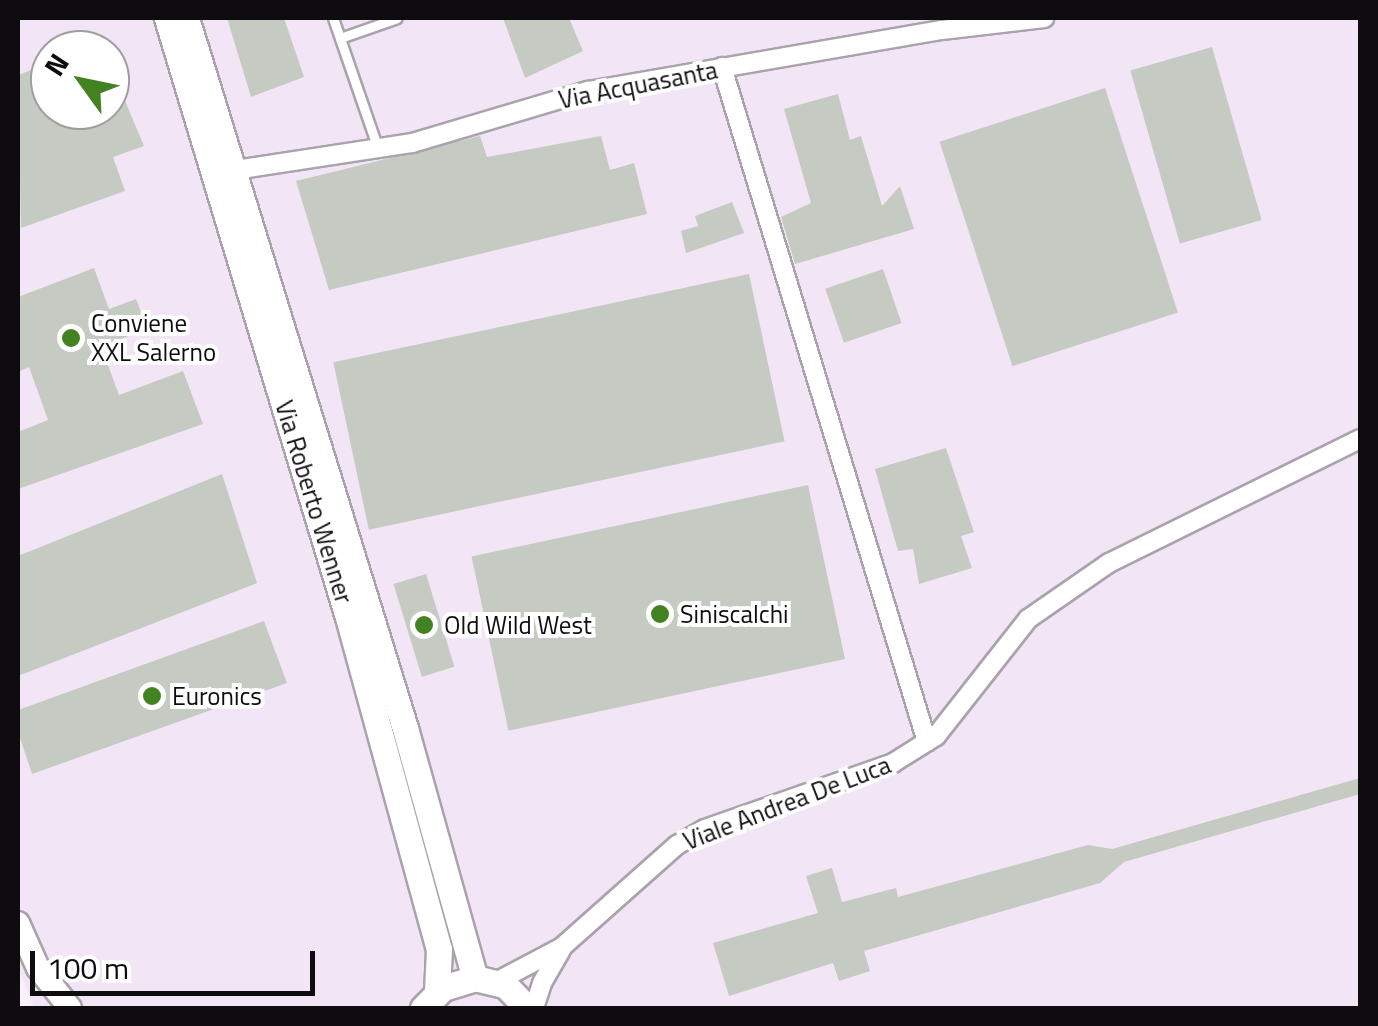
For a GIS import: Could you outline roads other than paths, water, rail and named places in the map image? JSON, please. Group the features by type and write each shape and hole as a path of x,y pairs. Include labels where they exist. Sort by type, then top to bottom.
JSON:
{"main road":[{"name":"Via Roberto Wenner","path":"167,18 348,616 439,948 430,1000"},
{"name":"Via Roberto Wenner","path":"186,18 486,980"},
{"path":"430,1000 486,980 514,992 531,1008"}],"street":[{"name":"Via Acquasanta","path":"235,170 412,143 588,90 942,30 1044,18"},
{"path":"722,68 926,742"},
{"name":"Viale Andrea De Luca","path":"562,947 677,845 705,830 893,763 926,742 949,722 1028,619 1109,563 1360,439"},
{"path":"18,923 38,968 70,1008"},
{"path":"486,980 562,947"},
{"path":"531,1008 562,947"}],"lane":[{"path":"333,18 378,149"},
{"path":"340,38 397,18"}],"place":[{"name":"Conviene XXL Salerno","path":"71,338"},
{"name":"Siniscalchi","path":"660,614"},
{"name":"Old Wild West","path":"424,625"},
{"name":"Euronics","path":"152,696"}]}
